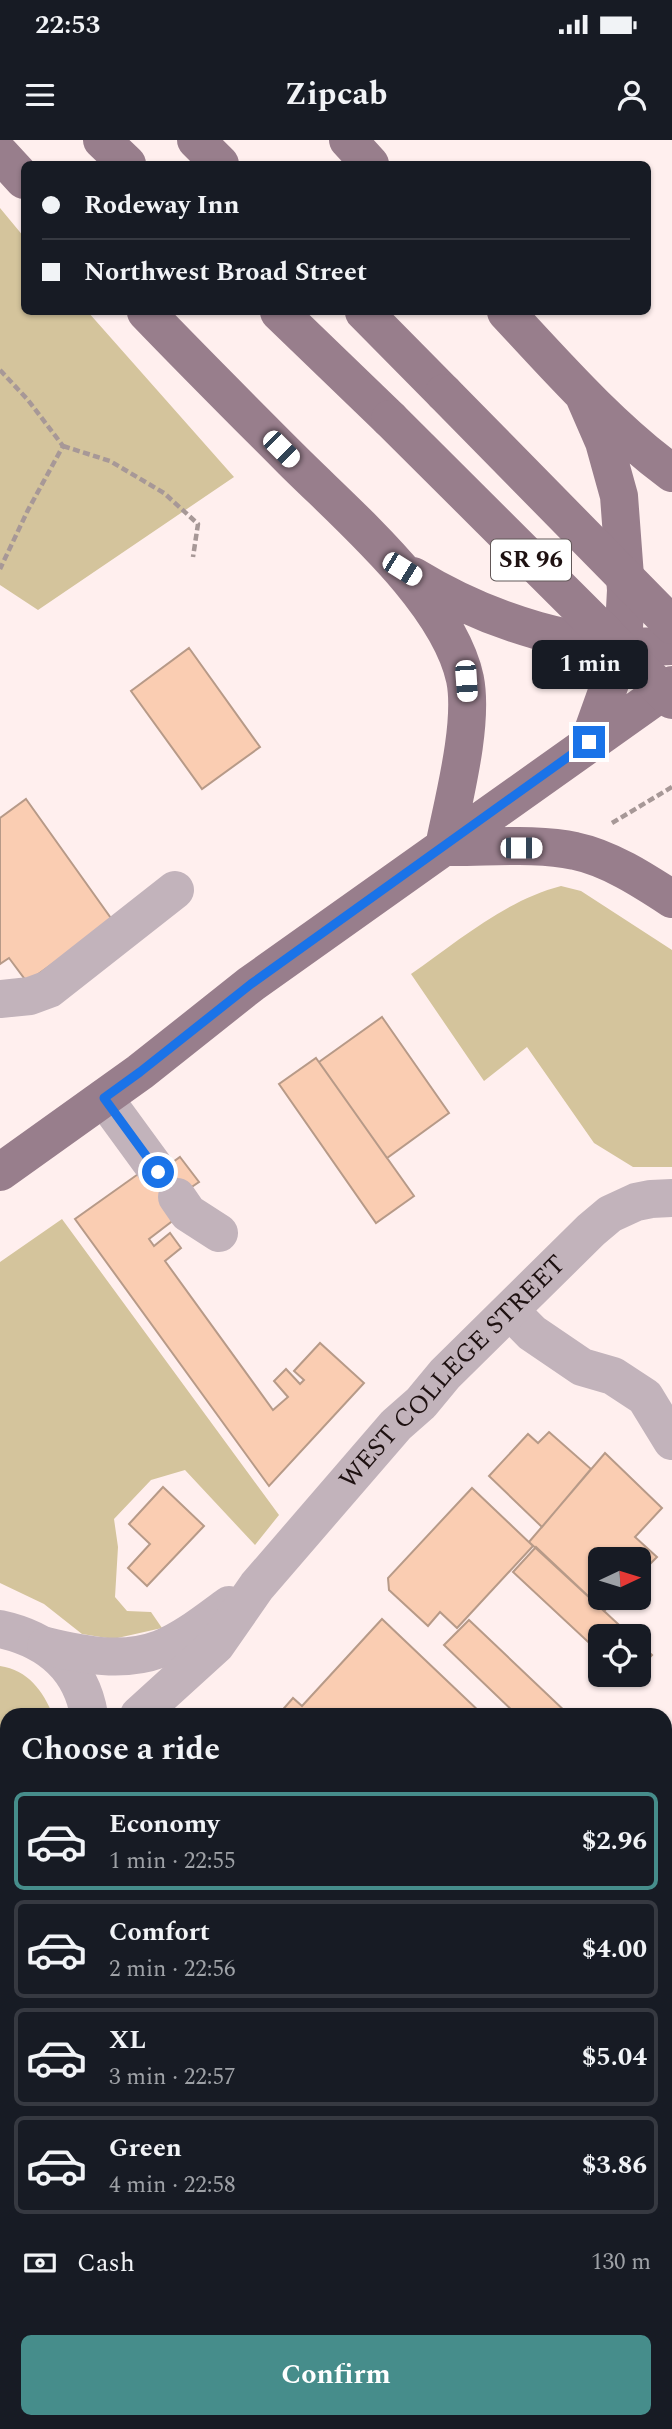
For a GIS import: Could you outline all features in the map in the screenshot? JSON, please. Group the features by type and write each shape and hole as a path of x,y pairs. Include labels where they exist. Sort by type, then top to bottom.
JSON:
{"main road":[{"path":"102,140 124,161"},
{"path":"196,140 217,161"},
{"path":"348,140 367,161"},
{"path":"0,154 21,177"},
{"path":"149,315 402,569 455,648 466,681 466,710 462,755 444,847"},
{"name":"SR 96","path":"282,315 672,700"},
{"name":"SR 96","path":"367,315 672,625"},
{"path":"509,315 584,396 648,455 672,473"},
{"path":"584,396 604,442 619,496 626,590 623,647 589,742"},
{"path":"402,569 464,605 509,623 600,645 672,646"},
{"path":"0,1172 140,1072 251,984 672,685"},
{"path":"589,742 661,709 672,707"},
{"path":"444,847 546,848 575,851 606,862 646,882 672,899"}],"street":[{"path":"0,999 30,996 49,989 175,890"},
{"path":"104,1098 188,1213 219,1233"},
{"name":"WEST COLLEGE STREET","path":"147,1708 216,1645 257,1586 396,1425 421,1403 446,1374 575,1245 610,1214 636,1202 672,1198"},
{"path":"510,1311 532,1333 582,1367 613,1376 645,1397 672,1441"},
{"name":"WEST COLLEGE STREET","path":"46,1646 97,1657 125,1656 158,1650 184,1637 257,1586"},
{"path":"0,1629 22,1634 46,1646 64,1662 78,1682 88,1708"}],"path":[{"path":"0,370 28,400 63,446 110,461 164,493 198,524 193,557"},
{"path":"0,569 63,446"},
{"path":"605,827 672,787"}],"shaded area":[{"path":"0,208 21,233 21,315 91,315 234,477 38,610 0,585"},
{"path":"561,886 581,891 672,950 672,1167 633,1167 594,1143 527,1047 484,1081 411,974 501,912 541,892"},
{"path":"62,1219 279,1515 255,1545 185,1470 151,1480 114,1519 118,1547 115,1597 127,1611 151,1612 162,1628 113,1639 82,1634 44,1604 0,1583 0,1262"},
{"path":"0,1666 26,1677 39,1690 49,1708 0,1708"}],"building":[{"path":"189,648 260,747 202,789 131,691"},
{"path":"26,799 113,921 27,982 9,958 0,964 0,818"},
{"path":"382,1017 449,1113 387,1158 319,1062"},
{"path":"316,1058 414,1196 376,1223 279,1084"},
{"path":"180,1157 199,1182 165,1205 175,1219 149,1239 154,1246 170,1233 181,1248 165,1261 273,1410 288,1397 274,1381 286,1369 300,1384 304,1380 294,1371 320,1343 364,1383 269,1486 75,1219 141,1172 148,1180"},
{"path":"549,1432 591,1469 542,1527 489,1476 528,1434 538,1443"},
{"path":"605,1453 662,1508 635,1537 646,1547 588,1547 588,1596 529,1542"},
{"path":"163,1487 204,1526 147,1586 128,1568 150,1544 129,1524"},
{"path":"472,1488 533,1546 457,1628 440,1612 428,1626 389,1590 388,1578"},
{"path":"536,1547 588,1596 588,1610 603,1610 618,1624 588,1624 588,1642 513,1572"},
{"path":"651,1552 657,1557 651,1563"},
{"path":"382,1619 476,1708 284,1708 293,1698 302,1706"},
{"path":"469,1620 562,1708 510,1708 444,1645"}],"route":[{"path":"158,1172 104,1098 251,984 589,742"}]}
